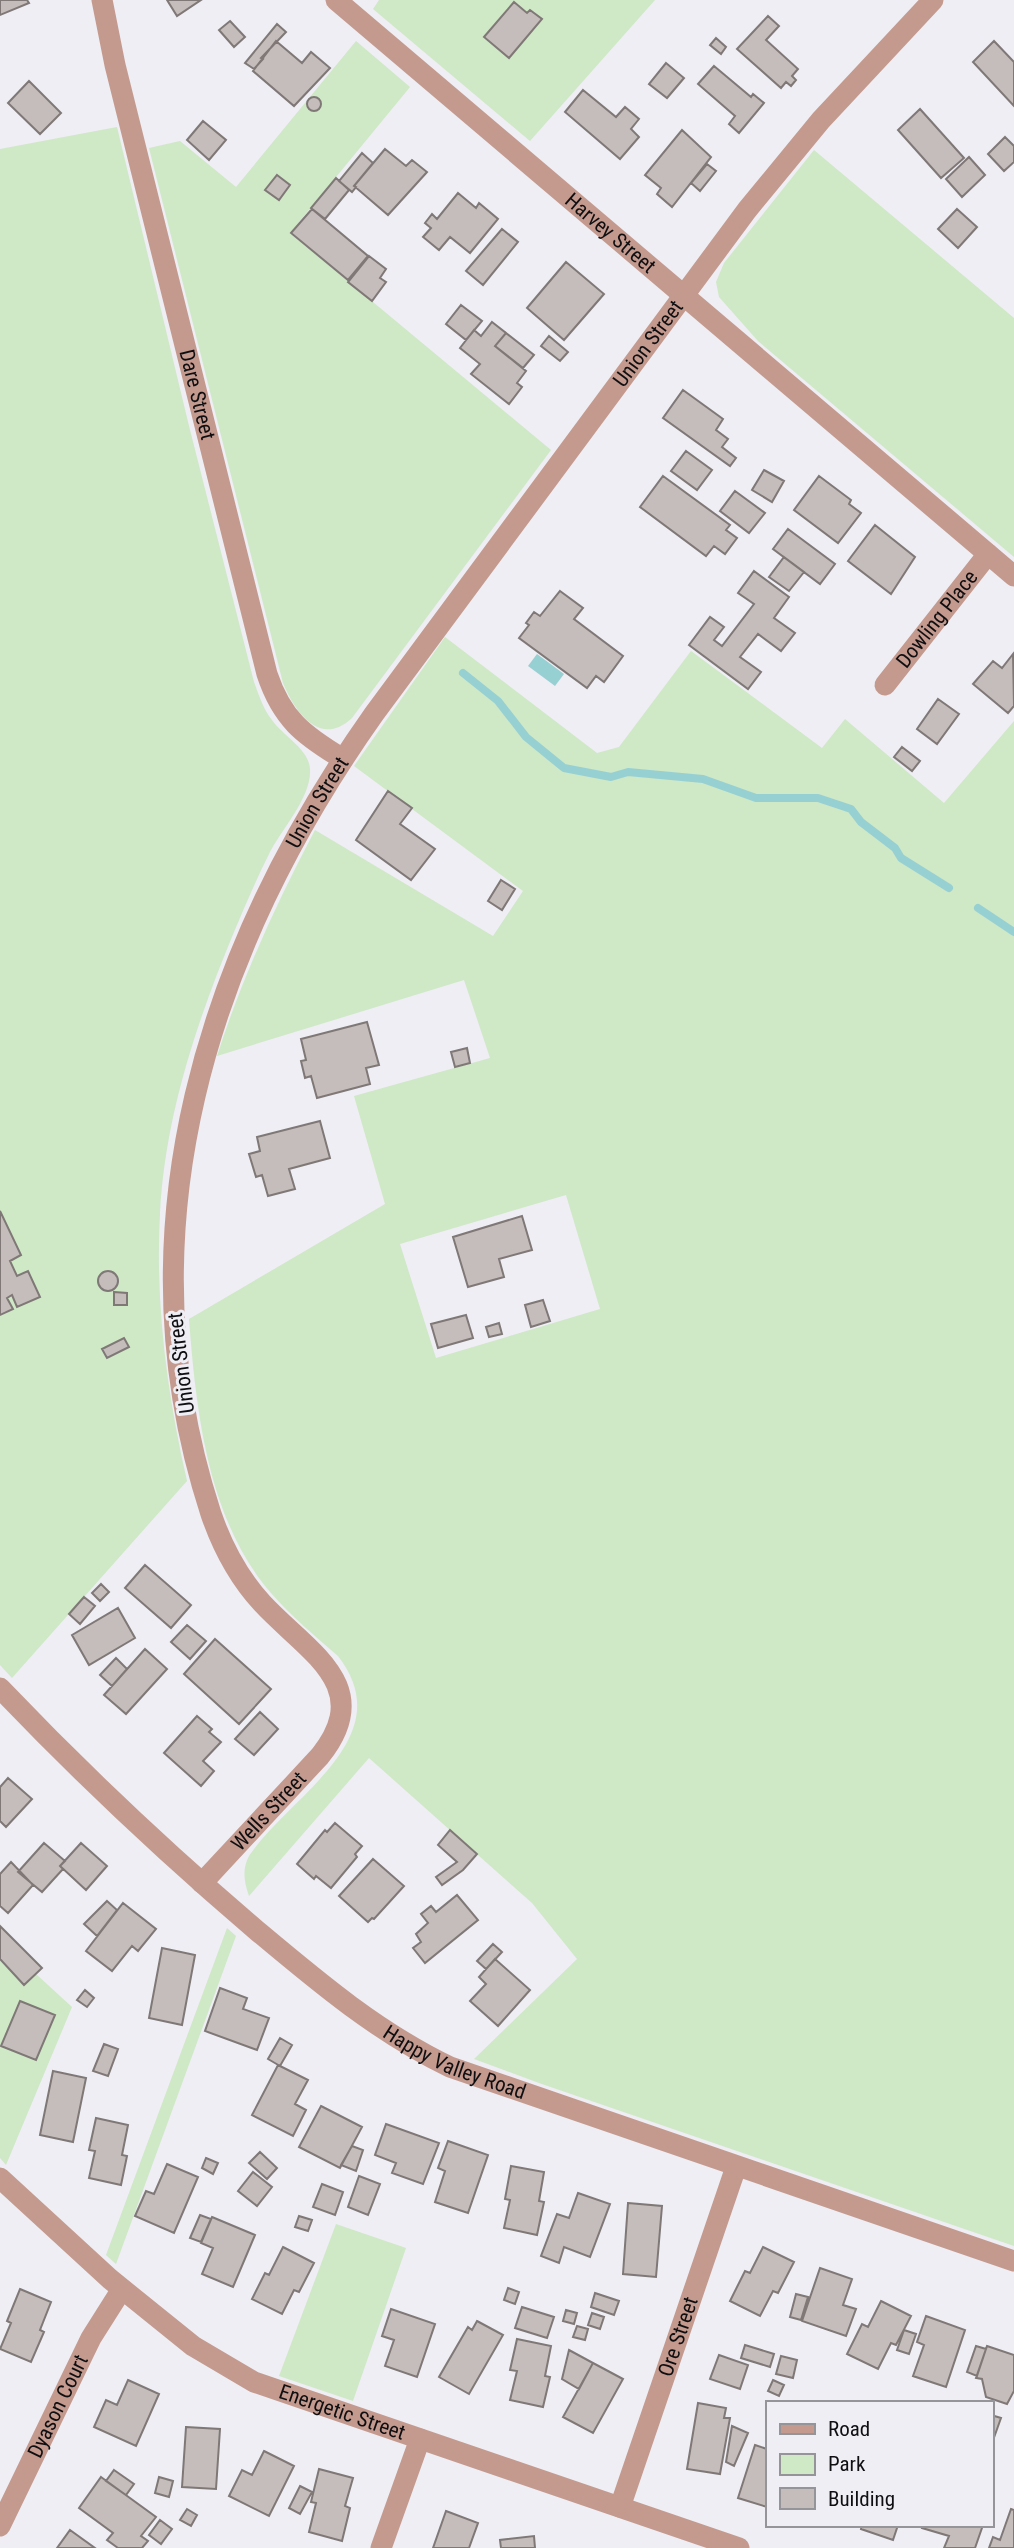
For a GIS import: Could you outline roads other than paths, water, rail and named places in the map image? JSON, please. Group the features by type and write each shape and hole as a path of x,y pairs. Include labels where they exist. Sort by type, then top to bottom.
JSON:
{"street":[{"name":"Dare Street","path":"102,0 115,65 267,674 287,718 312,740 342,759"},
{"name":"Harvey Street","path":"336,0 1014,576"},
{"name":"Union Street","path":"333,1738 342,1714 340,1692 335,1680 319,1657 260,1600 235,1565 215,1526 198,1471 185,1406 178,1362 173,1261 175,1217 183,1154 206,1047 229,983 269,892 305,822 342,759 432,633 747,210 847,91 933,0"},
{"name":"Dowling Place","path":"885,685 988,554"},
{"name":"Happy Valley Road","path":"0,1688 72,1763 202,1884 346,2004 418,2051 450,2067 1014,2261"},
{"name":"Wells Street","path":"202,1884 320,1756 333,1738"},
{"name":"Ore Street","path":"620,2507 736,2167"},
{"name":"Energetic Street","path":"0,2178 122,2289 193,2346 254,2382 739,2548"},
{"name":"Dyason Court","path":"0,2526 91,2339 122,2289"},
{"path":"381,2548 420,2440"}],"water":[{"path":"537,654 564,674 555,686 528,666"}],"waterway":[{"path":"463,673 498,701 526,737 564,768 611,777 628,772 703,779 756,798 818,798 851,809 861,822 895,848 901,858 949,888"},
{"path":"978,908 1014,932"}]}
